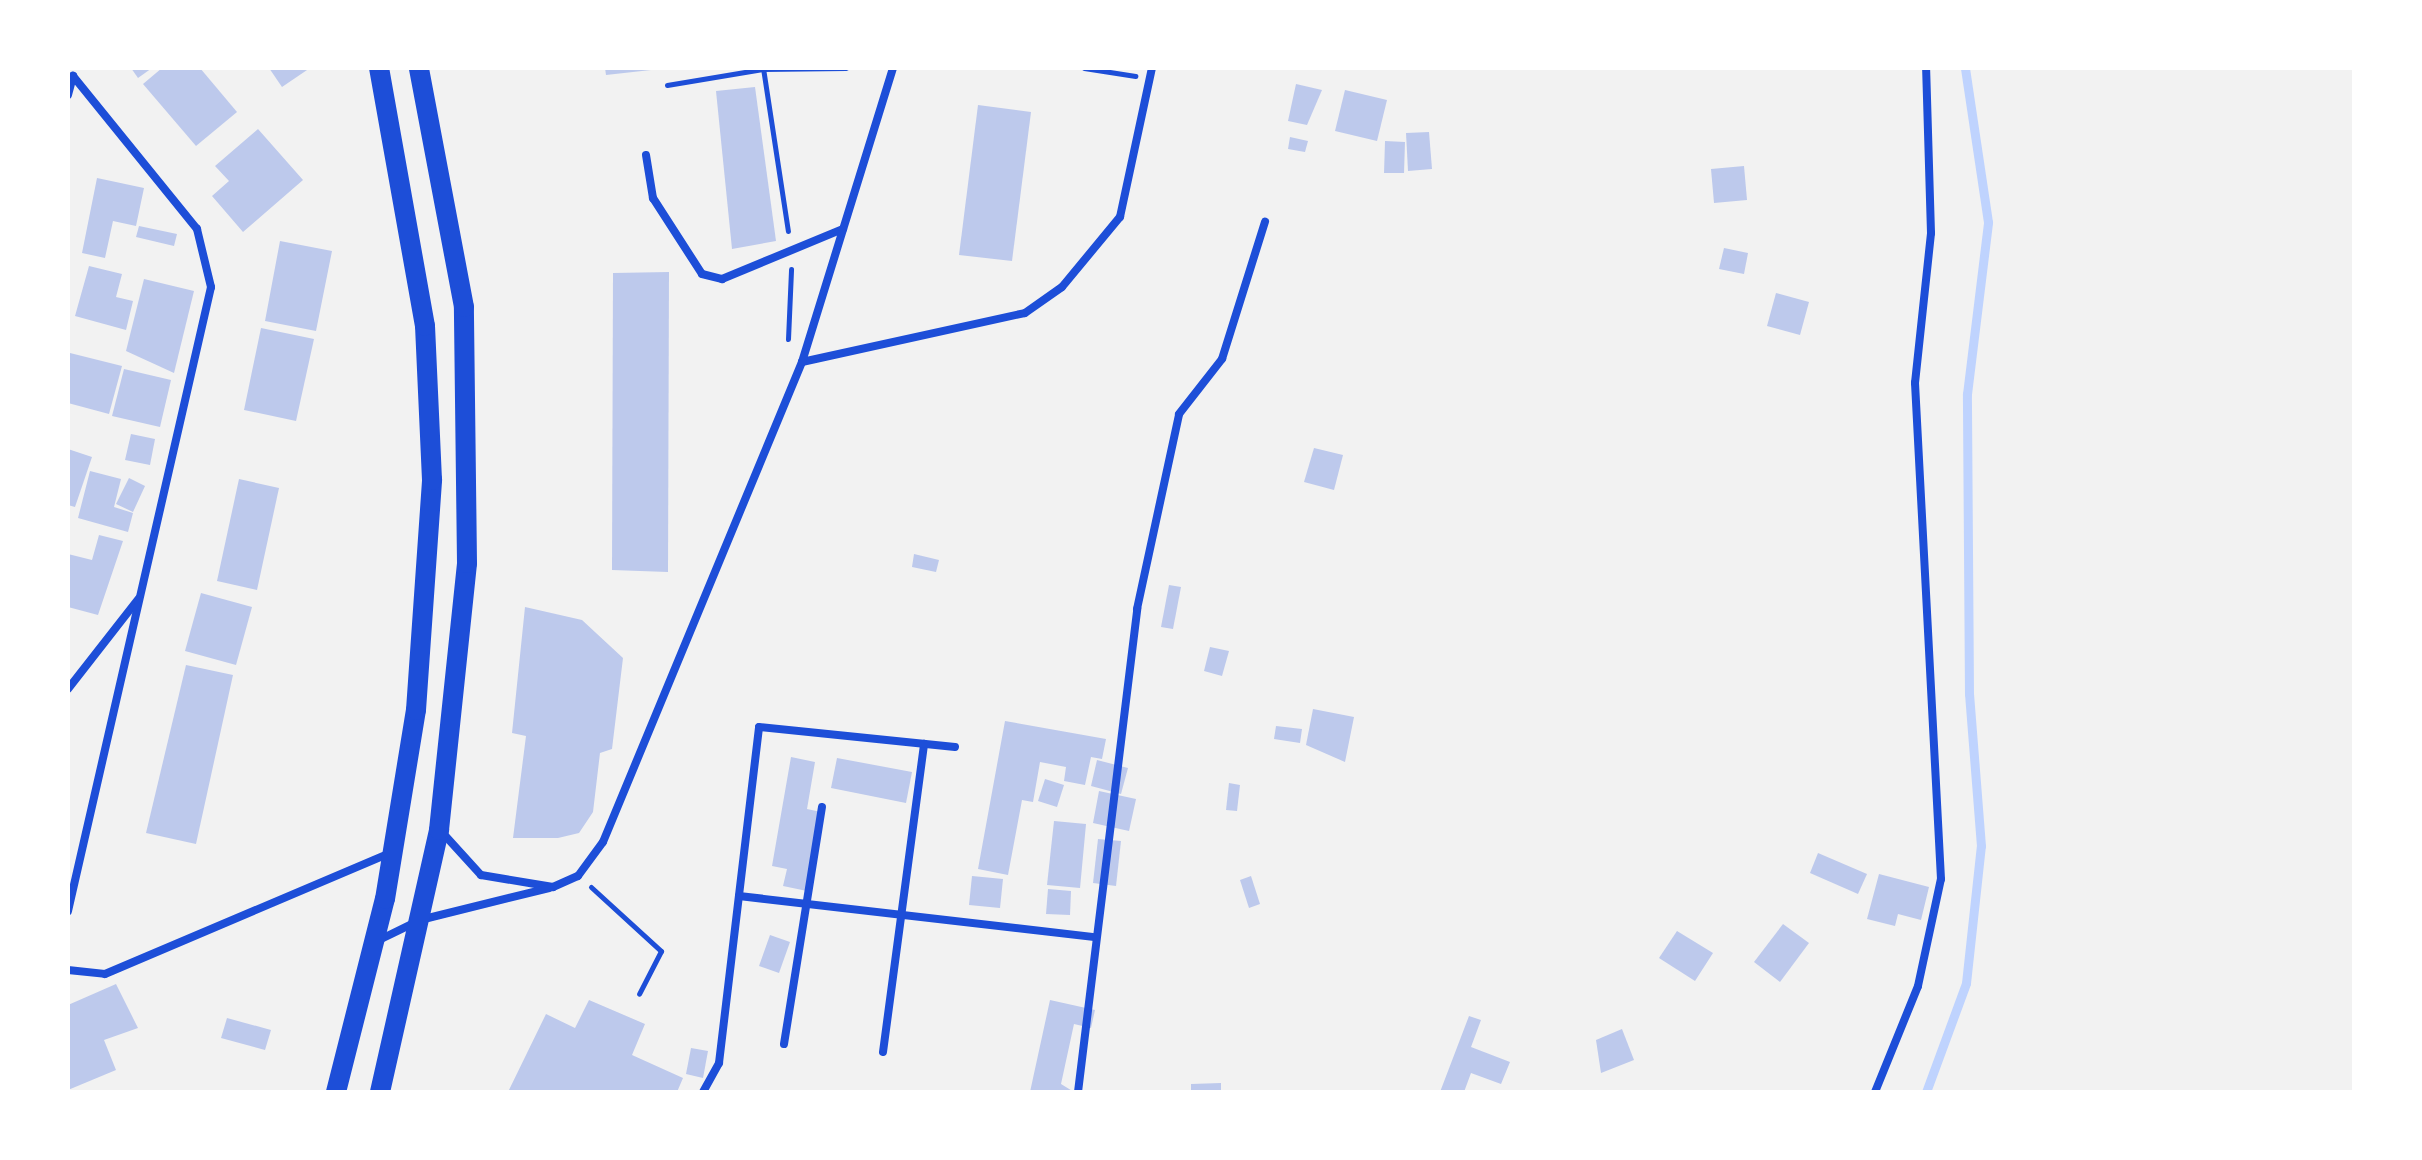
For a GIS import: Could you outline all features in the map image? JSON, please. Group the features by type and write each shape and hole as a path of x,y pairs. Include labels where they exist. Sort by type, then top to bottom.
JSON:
{"main road":[{"path":"336,1092 373,943 416,710 432,480 425,326 379,68"},
{"path":"380,1092 439,830 467,563 471,412 464,307 419,68"}],"street":[{"path":"373,943 420,920 553,887 578,876 619,808 802,362 893,68"},
{"path":"802,362 1025,313 1062,287 1120,217 1152,68"},
{"path":"1875,1092 1918,986 1941,879 1915,383 1931,233 1926,68"},
{"path":"68,95 73,76 197,229 211,287 68,911"},
{"path":"646,155 653,198 702,274 722,279 843,229"},
{"path":"1078,1092 1137,609 1179,414 1222,359 1265,222"},
{"path":"68,689 142,594"},
{"path":"703,1092 719,1063 759,727 955,747"},
{"path":"883,1052 897,914 924,744"},
{"path":"784,1044 822,807"},
{"path":"439,830 481,875 553,887"},
{"path":"68,970 105,974 390,853"},
{"path":"739,896 1095,937"}],"path":[{"path":"667,85 763,69 846,68"},
{"path":"1084,68 1150,78"},
{"path":"578,876 661,951 639,994"}],"building":[{"path":"131,68 152,68 138,78"},
{"path":"162,68 200,68 237,112 196,146 143,84"},
{"path":"269,68 310,68 282,87"},
{"path":"605,68 651,68 651,70 606,75"},
{"path":"1296,84 1322,90 1307,125 1288,121"},
{"path":"755,87 776,241 732,249 716,91"},
{"path":"1345,90 1387,100 1377,141 1335,131"},
{"path":"978,105 1031,112 1012,261 959,255"},
{"path":"258,129 303,180 243,232 212,196 229,181 215,166"},
{"path":"1429,132 1432,169 1408,171 1406,133"},
{"path":"1290,137 1308,141 1305,152 1288,149"},
{"path":"1385,141 1405,142 1404,173 1384,173"},
{"path":"1744,166 1747,200 1714,203 1711,169"},
{"path":"97,178 144,188 136,226 113,221 105,258 82,253"},
{"path":"139,226 177,234 174,246 136,237"},
{"path":"280,241 332,251 316,331 265,321"},
{"path":"1724,248 1748,253 1744,274 1719,269"},
{"path":"89,266 122,274 116,297 133,301 126,330 75,316"},
{"path":"669,272 668,572 612,570 613,273"},
{"path":"144,279 194,291 174,373 126,351"},
{"path":"1776,293 1809,302 1800,335 1767,326"},
{"path":"261,328 314,339 296,421 244,410"},
{"path":"70,353 122,366 109,414 68,403"},
{"path":"124,369 171,380 160,427 112,416"},
{"path":"131,434 155,439 150,465 125,460"},
{"path":"1314,448 1343,455 1334,490 1304,482"},
{"path":"68,449 92,457 75,507 68,505"},
{"path":"90,471 121,479 114,507 133,513 128,532 78,518"},
{"path":"129,478 145,486 133,512 116,504"},
{"path":"239,479 279,488 257,590 217,581"},
{"path":"99,535 123,541 98,615 68,607 68,554 92,560"},
{"path":"914,554 939,560 936,572 912,567"},
{"path":"1169,585 1181,587 1173,629 1161,627"},
{"path":"201,593 252,607 236,665 185,651"},
{"path":"525,607 582,620 623,658 612,749 600,753 593,812 579,833 558,838 513,838 526,736 512,733"},
{"path":"1210,647 1229,651 1222,676 1204,671"},
{"path":"186,665 233,675 196,844 146,833"},
{"path":"1313,709 1354,717 1345,762 1306,745"},
{"path":"1005,721 1106,739 1102,759 1091,757 1085,785 1064,781 1066,767 1040,762 1033,802 1022,800 1008,875 978,869"},
{"path":"1276,726 1302,729 1300,743 1274,739"},
{"path":"791,757 815,762 807,809 821,812 807,891 783,886 787,869 772,866"},
{"path":"837,758 912,772 906,803 831,788"},
{"path":"1097,760 1128,768 1121,794 1091,786"},
{"path":"1045,779 1064,785 1057,807 1038,801"},
{"path":"1229,783 1240,785 1237,811 1226,810"},
{"path":"1099,791 1136,799 1129,831 1093,823"},
{"path":"1054,821 1086,824 1080,888 1047,885"},
{"path":"1098,839 1121,841 1116,886 1093,883"},
{"path":"1818,853 1867,874 1858,894 1810,873"},
{"path":"1879,874 1929,887 1921,920 1898,914 1895,926 1867,919"},
{"path":"972,876 1003,879 1000,908 969,905"},
{"path":"1251,876 1260,904 1249,908 1240,880"},
{"path":"1048,889 1071,891 1070,915 1046,914"},
{"path":"1783,924 1809,943 1780,982 1754,962"},
{"path":"1677,931 1713,953 1695,981 1659,958"},
{"path":"770,935 790,942 779,973 759,966"},
{"path":"116,984 138,1028 104,1040 116,1070 68,1090 68,1005"},
{"path":"589,1000 645,1024 632,1055 683,1078 677,1092 508,1092 546,1014 575,1028"},
{"path":"1050,1000 1095,1010 1091,1028 1074,1024 1061,1084 1074,1092 1030,1092"},
{"path":"1469,1016 1481,1020 1471,1047 1510,1062 1501,1084 1471,1073 1464,1092 1440,1092"},
{"path":"227,1018 271,1030 265,1050 221,1038"},
{"path":"1622,1029 1634,1060 1601,1073 1596,1040"},
{"path":"691,1048 708,1051 703,1078 686,1074"},
{"path":"1221,1083 1221,1092 1191,1092 1191,1084"}],"waterway":[{"path":"1926,1092 1966,983 1981,846 1969,694 1967,394 1988,222 1965,68"}]}
